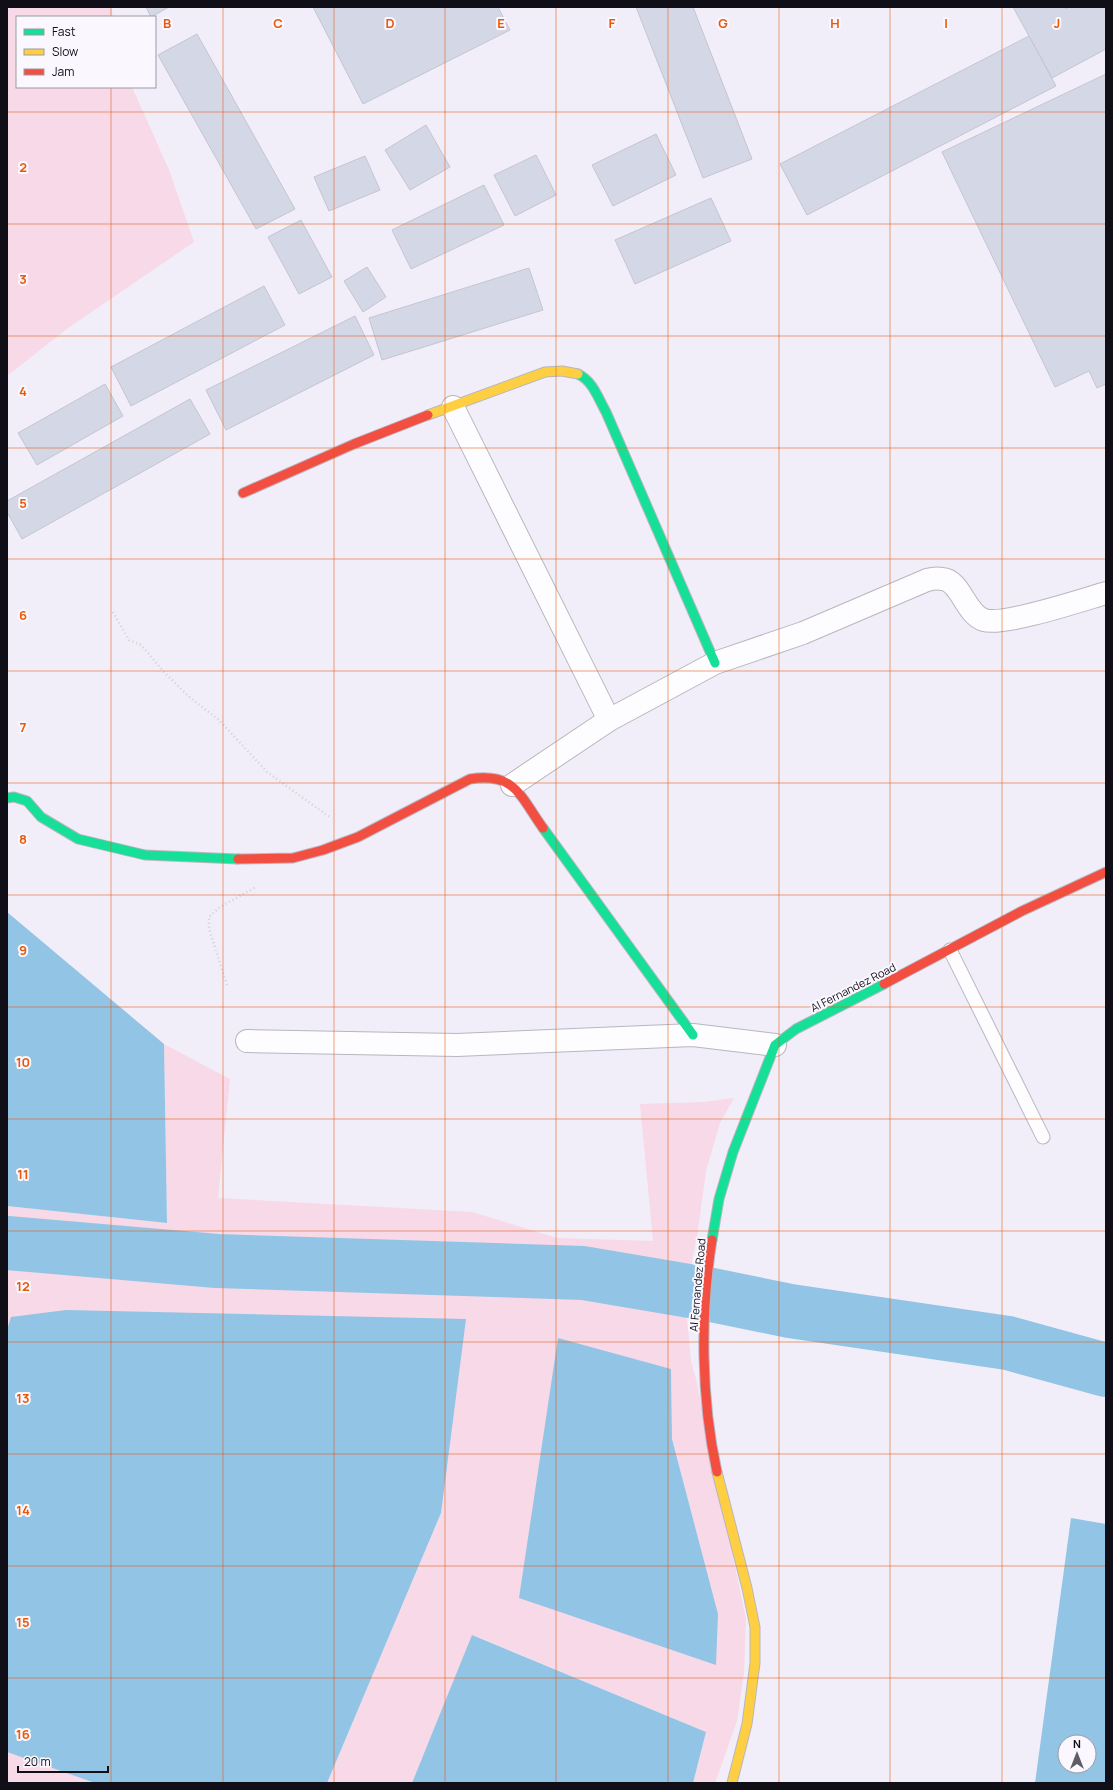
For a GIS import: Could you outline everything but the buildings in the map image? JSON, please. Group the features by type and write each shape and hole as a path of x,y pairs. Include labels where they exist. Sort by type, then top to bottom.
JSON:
{"street":[{"path":"242,493 418,418 453,407 545,372 561,370 573,373 588,381 606,412 715,663"},
{"path":"453,407 609,720"},
{"path":"512,785 609,720 715,663 803,633 926,580 943,579 954,585 974,615 985,620 1014,619 1106,593"},
{"path":"7,798 14,797 27,801 41,817 78,839 113,848 145,855 255,860 293,858 323,850 358,837 470,779 487,776 503,779 512,785 693,1035"},
{"name":"Al Fernandez Road","path":"732,1783 747,1724 755,1663 755,1627 747,1588 725,1506 710,1440 704,1384 705,1322 710,1254 719,1199 734,1152 775,1045 796,1029 950,950 1022,911 1106,872"},
{"path":"247,1041 457,1045 693,1035 775,1045"}],"lane":[{"path":"950,950 1043,1137"}],"path":[{"path":"113,612 129,640 141,644 164,672 188,696 219,720 267,772 358,837"},
{"path":"227,985 208,929 208,917 220,906 256,887 255,860"}],"shaded area":[{"path":"11,7 111,7 113,16 16,16 16,88 132,88 169,170 194,242 68,328 7,376 7,10"},
{"path":"164,1044 230,1079 218,1198 472,1212 557,1238 653,1241 640,1104 704,1102 734,1098 720,1123 706,1171 698,1230 685,1298 691,1361 746,1619 744,1673 737,1721 715,1783 693,1783 706,1732 473,1635 412,1783 327,1783 441,1513 7,1330 7,1206 167,1223","holes":["558,1339 671,1369 672,1439 718,1614"]},
{"path":"7,1752 95,1783 7,1783"}],"water":[{"path":"7,912 164,1044 167,1223 7,1206"},
{"path":"66,1310 466,1319 441,1513 327,1783 95,1783 7,1752 7,1330 11,1317"},
{"path":"558,1338 671,1369 672,1439 718,1614 716,1665 519,1598"},
{"path":"1071,1518 1106,1524 1106,1783 1035,1783"},
{"path":"472,1635 706,1732 693,1783 412,1783"}],"waterway":[{"path":"7,1243 217,1261 583,1273 707,1294 790,1311 1008,1343 1106,1370"}],"traffic: fast":[{"path":"578,374 591,385 606,412 715,663"},
{"path":"7,798 14,797 27,801 41,817 78,839 145,855 238,859"},
{"path":"543,828 693,1035"},
{"path":"712,1240 719,1199 733,1152 775,1045 796,1029 884,984"}],"traffic: slow":[{"path":"428,415 545,372 562,371 578,374"},
{"path":"717,1472 747,1588 755,1627 755,1663 747,1724 732,1783"}],"traffic: jam":[{"path":"243,493 354,444 428,415"},
{"path":"238,859 293,858 323,850 358,837 470,779 497,779 507,783 522,797 543,828"},
{"path":"884,984 1022,911 1106,872"},
{"path":"712,1240 705,1298 704,1357 708,1416 717,1472"}]}
